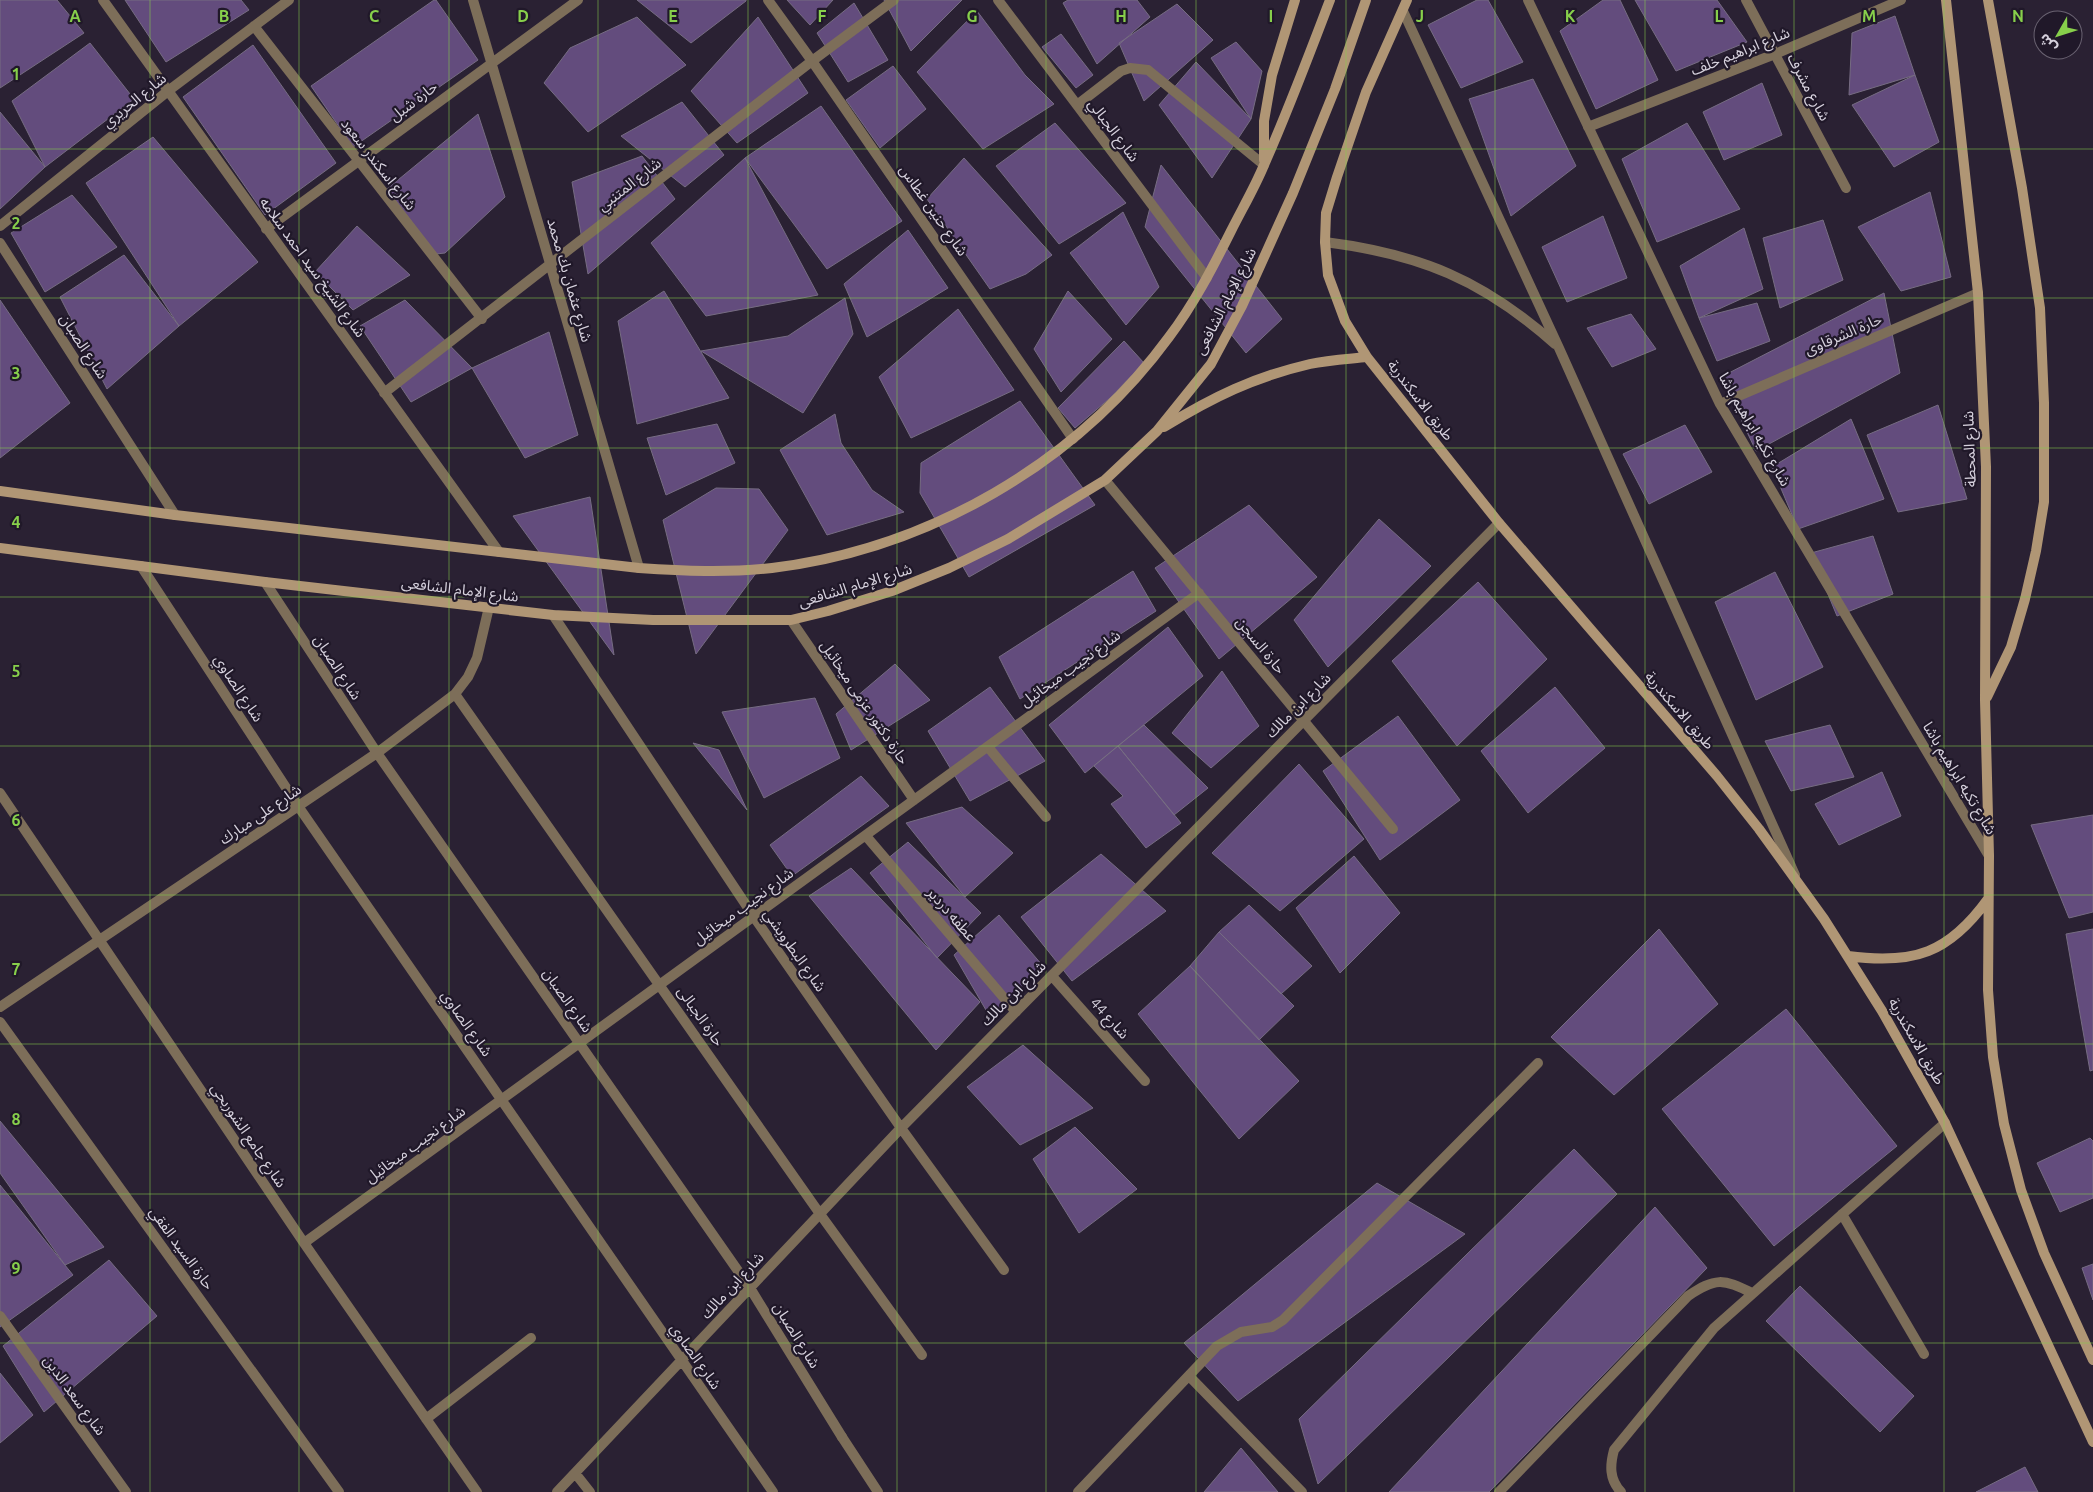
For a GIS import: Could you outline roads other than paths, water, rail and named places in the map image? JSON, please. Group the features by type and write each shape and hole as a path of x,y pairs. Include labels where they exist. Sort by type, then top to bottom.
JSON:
{"main road":[{"name":"شارع الإمام الشافعى","path":"1264,165 1264,121 1272,75 1295,0"},
{"name":"شارع الإمام الشافعى","path":"0,548 265,582 553,615 652,620 792,620 892,591 949,568 1008,540 1105,480 1157,431 1211,364 1242,306 1293,193 1335,89 1366,0"},
{"name":"طريق الاسكندرية","path":"1407,0 1366,92 1326,213 1325,242 1328,275 1345,321 1367,357 1499,523 1717,776 1799,883 1848,956 1946,1123 2093,1442"},
{"name":"شارع المحطة","path":"1946,0 1978,293 1986,467 1985,700 1989,856 1988,899"},
{"path":"1985,700 2011,647 2036,551 2044,502 2044,402 2040,308 2022,188 1988,0"},
{"name":"شارع الإمام الشافعى","path":"0,491 175,515 639,568 705,572 772,568 837,557 892,540 962,511 1020,478 1073,439 1124,391 1169,337 1207,278 1264,165 1330,1"},
{"path":"1157,431 1205,402 1257,379 1311,364 1367,357"},
{"path":"1848,956 1876,960 1903,959 1929,952 1952,939 1973,921 1988,899"},
{"path":"1988,899 1988,990 1993,1057 2004,1124 2021,1190 2044,1253 2093,1360"}],"street":[{"name":"شارع الشيخ سيد احمد سلامه","path":"103,0 498,552"},
{"name":"شارع الحريري","path":"0,226 168,91 289,0"},
{"name":"شارع عثمان بك محمد","path":"473,0 639,568"},
{"name":"حارة شبل","path":"266,228 578,0"},
{"name":"شارع حنين غطاس","path":"768,0 1073,439"},
{"name":"شارع المتنبي","path":"384,393 482,319 812,61 894,0"},
{"name":"شارع الجبالي","path":"998,0 1207,278"},
{"name":"شارع تكيه ابراهيم باشا","path":"1528,0 1720,404 1989,856"},
{"name":"شارع مشرف","path":"1746,0 1846,188"},
{"name":"شارع ابراهيم خلف","path":"1588,127 1775,54 1900,0"},
{"path":"1403,11 1559,348 1799,883"},
{"name":"شارع اسكندر سعود","path":"254,26 357,161 482,319"},
{"path":"1077,105 1121,71 1130,68 1148,70 1264,165"},
{"path":"1325,242 1377,250 1411,258 1452,274 1490,294 1519,314 1559,348"},
{"name":"شارع الصبان","path":"0,243 175,515"},
{"name":"حارة الشرقاوى","path":"1720,404 1978,293"},
{"name":"حارة السجن","path":"1105,480 1393,829"},
{"name":"شارع ابن مالك","path":"556,1492 901,1128 1499,523"},
{"name":"شارع الصاوي","path":"141,566 298,806 773,1492"},
{"name":"شارع الصبان","path":"265,582 377,753 750,1288 878,1492"},
{"name":"شارع نجيب ميخائيل","path":"304,1243 1199,593"},
{"name":"شارع على مبارك","path":"0,1007 377,753 455,694 468,677 477,658 489,607"},
{"name":"شارع البطرويشي","path":"553,615 754,917 901,1128 1004,1270"},
{"name":"حارة دكتور عزمى ميخائيل","path":"792,620 914,800"},
{"name":"حارة الجبالى","path":"455,694 820,1214 922,1355"},
{"path":"988,747 1046,817"},
{"name":"شارع جامع الشوربجي","path":"0,793 304,1243 477,1492"},
{"name":"عطفه دردير","path":"866,836 1016,1012"},
{"name":"شارع 44","path":"1052,976 1145,1080"},
{"name":"حارة السيد الفقي","path":"0,1022 339,1492"},
{"path":"1078,1492 1217,1346 1241,1332 1272,1327 1283,1320 1538,1063"},
{"path":"1621,1492 1611,1476 1614,1450 1696,1348 1714,1328 1752,1293 1946,1123"},
{"path":"1842,1214 1924,1354"},
{"path":"1499,1492 1688,1296 1708,1283 1731,1282 1752,1293"},
{"name":"شارع سعد الدين","path":"0,1316 126,1492"},
{"path":"426,1419 531,1338"},
{"path":"1189,1376 1302,1492"},
{"path":"575,1473 590,1492"}]}
